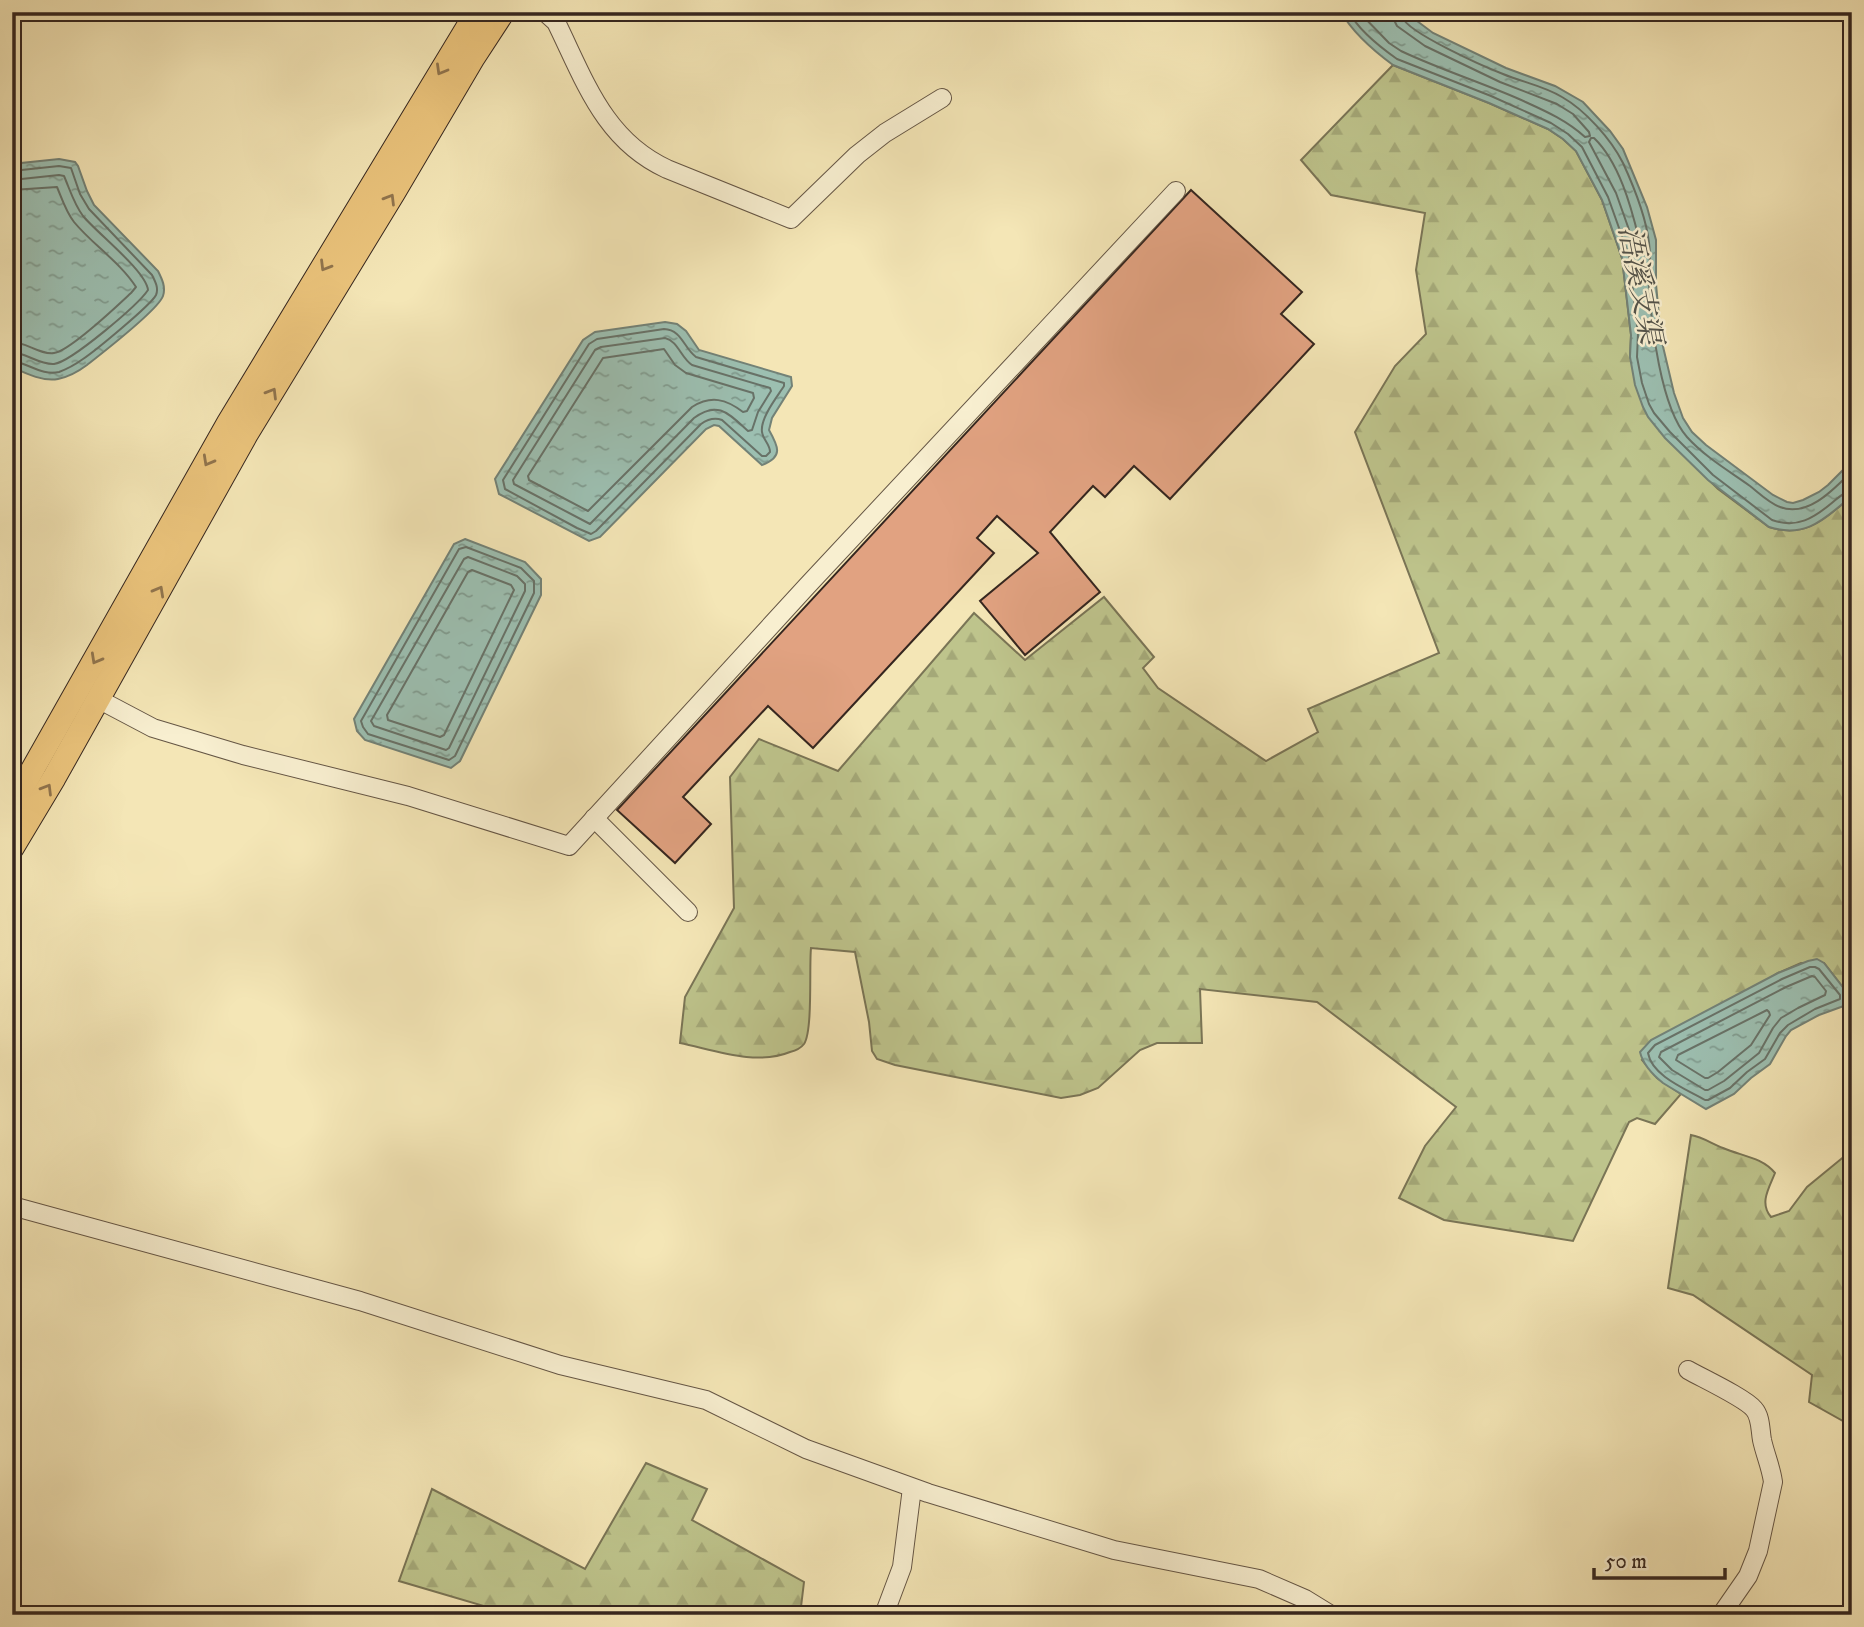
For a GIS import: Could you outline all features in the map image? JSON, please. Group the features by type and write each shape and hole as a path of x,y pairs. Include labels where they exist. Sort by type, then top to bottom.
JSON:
{"main road":[{"path":"12,806 229,422 477,12"},
{"path":"12,848 247,433 503,12"}],"street":[{"path":"545,12 556,23 602,113 633,149 654,163 791,219 857,155 942,98"},
{"path":"97,699 153,728 243,755 408,796 569,846 807,586 1176,191"},
{"path":"594,818 688,912"},
{"path":"12,1206 360,1301 561,1365 706,1400 806,1449 912,1488 1114,1550 1259,1579 1306,1599 1331,1615"},
{"path":"1688,1370 1755,1410 1760,1420 1762,1441 1773,1482 1758,1551 1748,1576 1721,1615"},
{"path":"884,1615 902,1567 912,1488"}],"green space":[{"path":"1393,65 1548,129 1576,151 1602,200 1622,258 1631,335 1630,357 1665,437 1718,489 1769,527 1782,530 1794,530 1814,524 1852,496 1852,999 1824,963 1801,963 1778,973 1642,1060 1657,1078 1681,1094 1655,1124 1637,1118 1629,1122 1573,1241 1444,1220 1399,1198 1425,1146 1456,1107 1317,1002 1200,989 1202,1043 1157,1043 1140,1050 1098,1088 1061,1098 895,1065 877,1059 872,1051 855,952 811,948 809,1026 801,1047 777,1056 749,1057 680,1043 685,997 734,908 730,777 759,739 838,771 974,613 1025,660 1104,597 1154,657 1143,668 1158,688 1266,761 1318,732 1308,709 1439,653 1355,432 1395,366 1426,334 1416,270 1425,213 1331,195 1301,160"},
{"path":"1691,1135 1758,1160 1775,1173 1765,1201 1771,1217 1789,1211 1807,1187 1852,1150 1852,1426 1809,1402 1812,1375 1693,1295 1668,1288"},
{"path":"646,1463 707,1489 692,1520 804,1582 800,1615 514,1615 399,1581 432,1489 585,1569"}],"water":[{"name":"浯溪支渠","path":"1341,12 1405,12 1433,33 1506,68 1555,86 1583,102 1623,149 1647,207 1656,240 1656,284 1661,338 1674,393 1683,418 1692,432 1773,495 1787,502 1803,500 1819,492 1852,461 1852,496 1815,524 1794,530 1782,530 1769,527 1708,480 1665,438 1643,407 1635,385 1630,357 1631,335 1622,258 1602,200 1576,151 1548,129 1393,65 1364,41"},
{"path":"59,159 75,162 94,205 158,271 164,289 159,303 104,352 77,372 52,380 12,367 12,164"},
{"path":"665,322 677,324 686,331 699,350 791,377 792,386 772,418 769,430 777,446 774,458 762,465 719,426 714,425 706,429 600,537 589,541 499,494 495,479 583,340 595,332"},
{"path":"465,539 525,562 541,579 541,595 460,761 451,768 365,740 357,731 354,719 454,544"},
{"path":"1817,959 1824,963 1852,999 1852,1003 1819,1015 1791,1030 1770,1064 1734,1094 1706,1109 1663,1083 1641,1057 1640,1052 1651,1040 1778,973"}],"building":[{"path":"1191,190 1302,292 1281,314 1314,344 1170,499 1134,466 1105,497 1093,486 1050,532 1100,592 1025,655 980,601 1038,553 997,516 977,538 994,553 813,748 768,706 683,797 711,824 675,863 617,810"}]}
